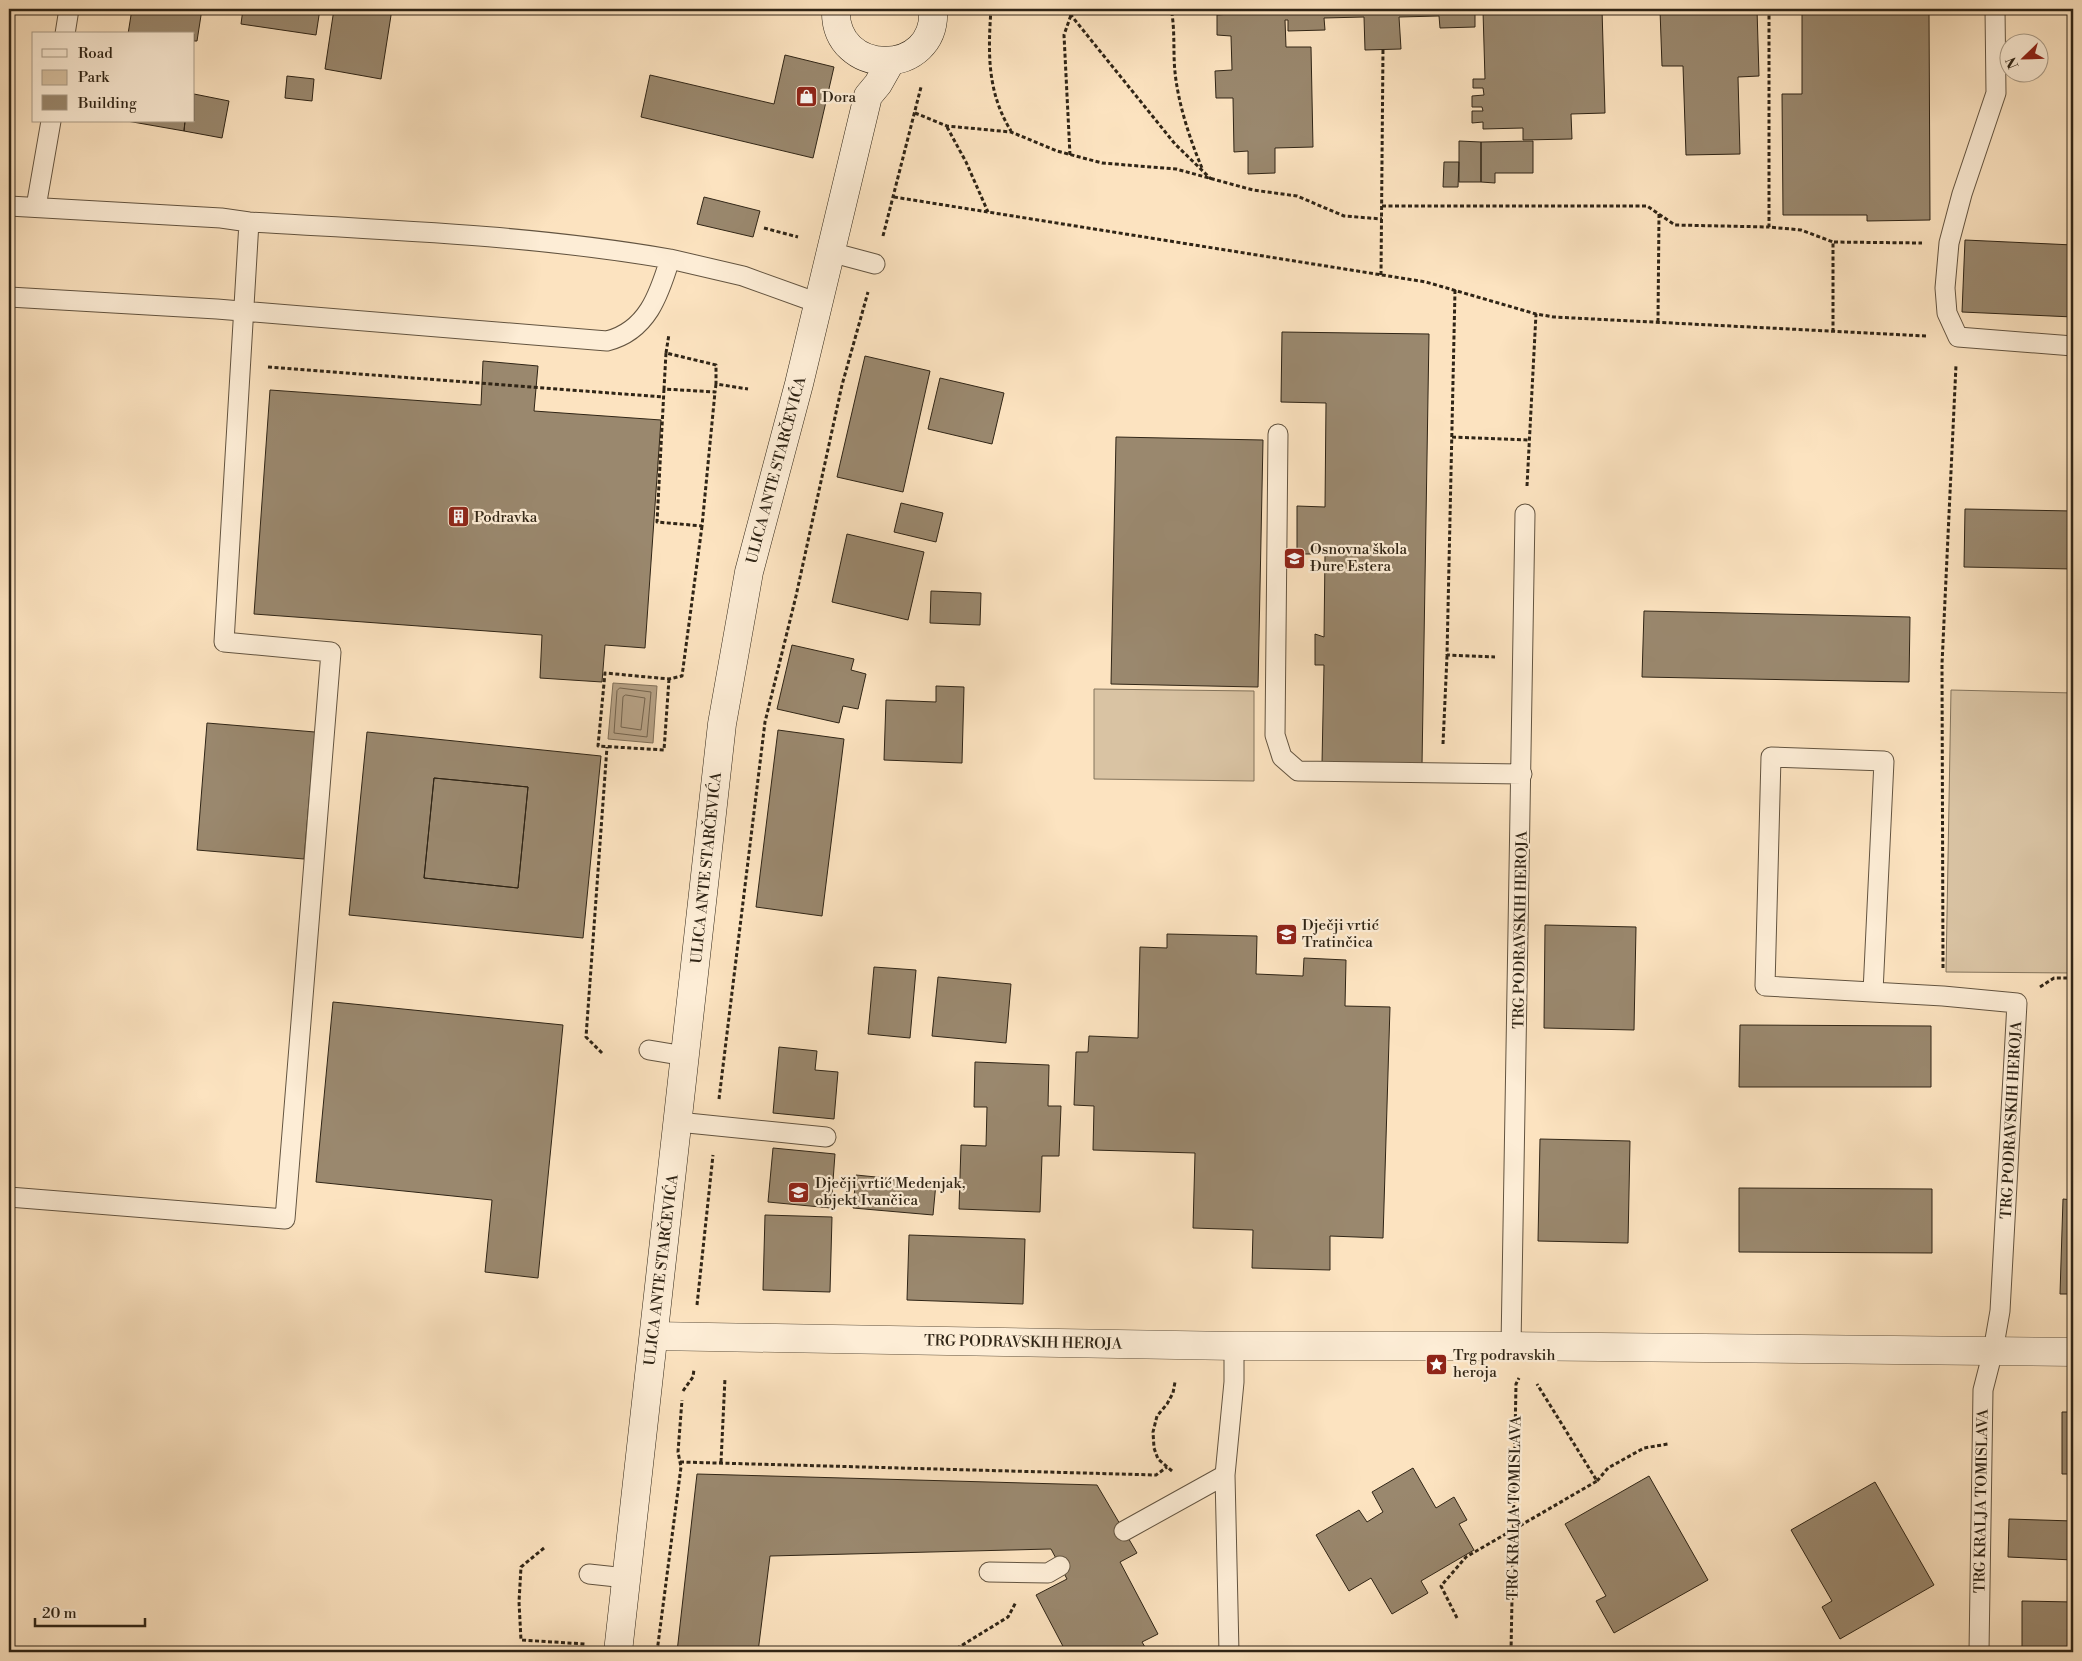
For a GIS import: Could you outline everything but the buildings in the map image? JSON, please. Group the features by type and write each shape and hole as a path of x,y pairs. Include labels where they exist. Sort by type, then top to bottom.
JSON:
{"main road":[{"path":"814,9 837,17 843,38 852,49 877,61 891,61 907,57 920,47 930,34 934,18 933,9"},
{"path":"859,54 862,76 868,96"},
{"path":"868,96 878,84 891,61"},
{"name":"ULICA ANTE STARČEVIĆA","path":"618,1652 722,724 746,591 868,96"},
{"name":"TRG PODRAVSKIH HEROJA","path":"654,1336 1234,1346 1511,1346 2073,1352"}],"lane":[{"path":"65,32 69,9"},
{"path":"1995,9 1996,92 1962,194 1950,243 1945,288 1947,313 1958,337 2073,346"},
{"path":"36,207 50,122"},
{"path":"9,206 221,218 249,222 448,234 622,250 743,276 818,303"},
{"path":"9,1198 285,1219 331,652 224,642 249,222"},
{"path":"830,252 875,264"},
{"path":"9,298 244,311 607,341 619,338 640,323 659,295 670,259"},
{"path":"1278,434 1275,735 1282,757 1298,770 1522,774"},
{"name":"TRG PODRAVSKIH HEROJA","path":"1511,1346 1525,514"},
{"name":"TRG PODRAVSKIH HEROJA","path":"1873,992 1884,761 1771,757 1765,986 1943,996 2017,1003 2000,1311 1993,1351"},
{"path":"649,1050 685,1056"},
{"path":"678,1122 826,1137"},
{"path":"1229,1652 1225,1474 1234,1382 1234,1346"},
{"name":"TRG KRALJA TOMISLAVA","path":"1979,1652 1983,1390 1993,1351"},
{"path":"1124,1531 1225,1474"},
{"path":"989,1572 1048,1573 1060,1566"},
{"path":"589,1574 626,1578"}],"path":[{"path":"991,9 989,38 994,94 1000,114 1011,132"},
{"path":"1066,9 1174,144 1212,180"},
{"path":"1070,155 1064,35 1071,15 1080,9"},
{"path":"1165,9 1172,14 1175,35 1175,72 1192,141 1202,170"},
{"path":"1769,10 1769,227"},
{"path":"1381,275 1383,49"},
{"path":"881,244 915,113 947,126 1011,132 1057,151 1102,163 1176,169 1253,190 1297,196 1344,216 1382,219"},
{"path":"947,126 966,162 988,212"},
{"path":"894,197 1426,282 1536,314 1554,317 1958,337 1942,664 1943,996"},
{"path":"1382,206 1647,206 1675,225 1769,227 1801,230 1833,242 1950,243"},
{"path":"1658,322 1659,214"},
{"path":"764,228 798,237"},
{"path":"1833,242 1833,332"},
{"path":"1444,722 1455,290"},
{"path":"697,1304 764,722 796,596 842,385 868,291"},
{"path":"1525,514 1536,314"},
{"path":"669,679 664,750 598,746 605,673 669,679 682,676 702,526 716,384 716,365 666,353 657,522 702,526"},
{"path":"260,366 663,397"},
{"path":"716,384 748,389"},
{"path":"664,389 715,392"},
{"path":"1452,437 1530,440"},
{"path":"1447,655 1523,658"},
{"path":"602,1053 586,1037 607,747"},
{"path":"2054,978 2073,978"},
{"name":"TRG KRALJA TOMISLAVA","path":"1511,1652 1516,1384 1522,1371"},
{"path":"657,1652 676,1506 683,1389 693,1377"},
{"path":"721,1463 725,1378"},
{"path":"680,1462 1156,1475 1166,1467 1158,1459 1154,1448 1153,1432 1157,1416 1167,1404 1173,1392 1175,1382"},
{"path":"1536,1384 1597,1481"},
{"path":"1457,1618 1441,1586 1466,1557 1597,1481 1608,1468 1644,1448 1668,1444"},
{"path":"544,1548 521,1567 519,1602 521,1640 578,1644"},
{"path":"951,1652 1008,1617 1032,1573"}],"green space":[{"path":"1094,689 1254,691 1254,781 1094,779"},
{"path":"1951,690 2073,693 2073,973 1946,972"}],"water":[{"path":"613,683 657,686 653,743 608,739"}],"place":[{"name":"Dora","path":"806,97"},
{"name":"Podravka","path":"458,517"},
{"name":"Osnovna škola Đure Estera","path":"1294,558"},
{"name":"Dječji vrtić Tratinčica","path":"1286,934"},
{"name":"Dječji vrtić Medenjak, objekt Ivančica","path":"799,1192"},
{"name":"Trg podravskih heroja","path":"1437,1364"}]}
